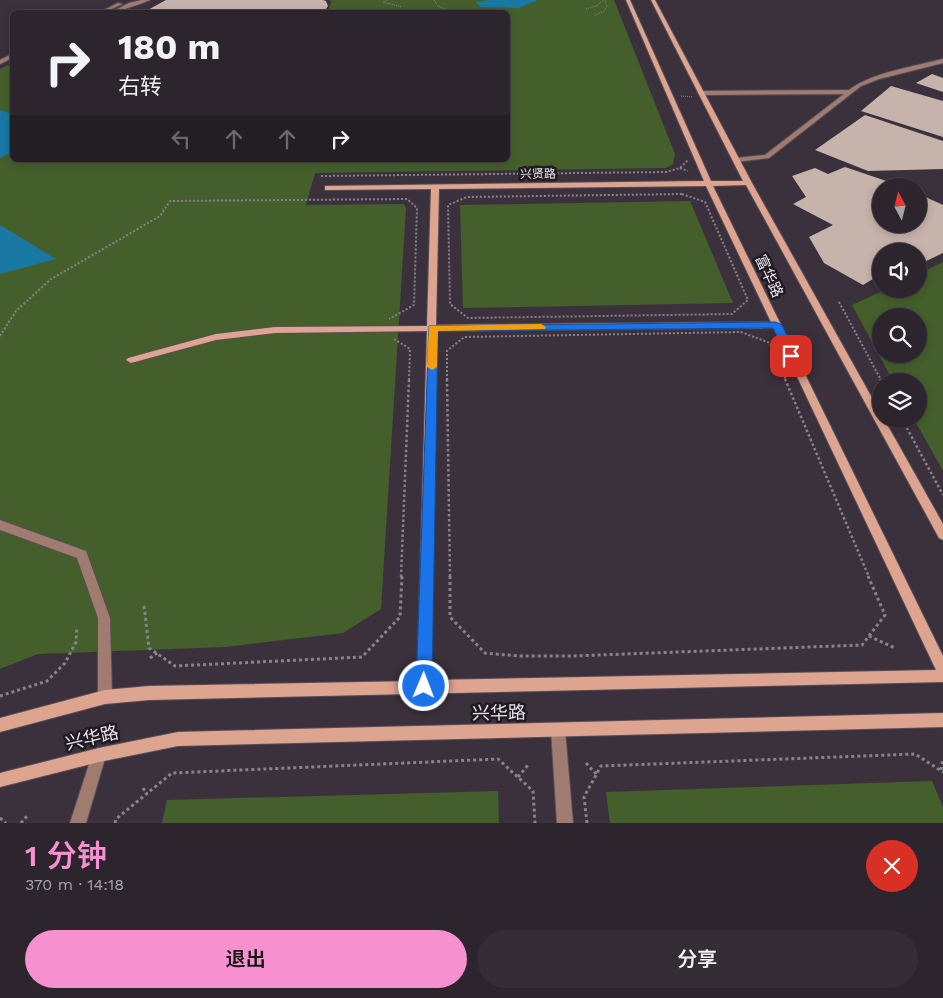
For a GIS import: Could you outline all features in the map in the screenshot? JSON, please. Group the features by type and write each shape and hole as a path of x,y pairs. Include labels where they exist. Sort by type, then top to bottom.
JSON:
{"street":[{"path":"106,10 127,0"},
{"path":"118,10 131,4 148,0"},
{"name":"富华路","path":"628,0 710,184 776,325 943,670"},
{"name":"富华路","path":"653,0 700,95 943,535"},
{"path":"736,160 767,157 858,85 877,78 943,61"},
{"path":"700,95 849,92"},
{"name":"兴贤路","path":"328,188 748,183"},
{"path":"424,686 435,186"},
{"path":"131,360 216,337 275,330 776,325"},
{"path":"0,525 82,555 104,618 105,697"},
{"name":"兴华路","path":"0,725 105,697 162,693 943,676"},
{"name":"兴华路","path":"0,780 99,755 178,739 943,720"},
{"path":"558,730 566,823"},
{"path":"78,823 99,755"}],"path":[{"path":"387,0 383,2 402,7"},
{"path":"434,0 438,6 448,10"},
{"path":"586,9 596,6 604,0 607,7 604,12 594,16"},
{"path":"680,96 700,95"},
{"path":"321,176 667,172 680,168 688,160"},
{"path":"680,168 688,170"},
{"path":"682,194 694,198 705,202 748,300 732,314 468,318 450,304 448,205 467,197 682,194"},
{"path":"694,198 698,195"},
{"path":"0,336 16,311 51,278 148,224 160,216 170,201 407,199 417,208 414,305 389,319"},
{"path":"839,302 877,373"},
{"path":"741,332 770,343 885,615 869,636 862,645 573,656 521,656 485,653 450,617 447,351 464,337 741,332"},
{"path":"144,606 149,648 175,666 362,657 400,618 410,349 388,336"},
{"path":"907,428 943,495"},
{"path":"0,696 47,681 65,663 76,642 77,627"},
{"path":"869,636 895,648"},
{"path":"150,658 157,653"},
{"path":"587,823 584,796 601,766 915,754 942,771 943,760"},
{"path":"115,823 116,819 172,773 498,759 533,791 535,823"},
{"path":"586,762 597,774"},
{"path":"518,777 529,764"},
{"path":"144,788 147,794"},
{"path":"21,823 27,816"},
{"path":"0,818 6,823"}],"green space":[{"path":"329,0 614,0 675,154 673,164 666,168 315,173 306,205 404,204 406,208 381,609 343,633 225,647 38,654 0,669 0,69 10,64 10,162 510,162 510,10 328,10 332,1"},
{"path":"690,201 733,303 463,308 460,205"},
{"path":"943,262 943,471 919,428 927,428 927,373 889,373 883,363 927,363 927,308 872,308 872,342 852,305 872,296 872,298 927,298 927,270"},
{"path":"932,781 943,807 943,823 610,823 606,792"},
{"path":"498,791 499,823 162,823 167,800"}],"water":[{"path":"489,0 538,0 518,8 480,7 476,2"},
{"path":"0,110 10,113 10,153 0,158"},
{"path":"0,225 56,259 0,274"}],"building":[{"path":"166,0 323,0 326,1 328,6 325,10 148,10"},
{"path":"932,74 943,78 943,92 916,83"},
{"path":"891,86 943,101 943,137 861,111"},
{"path":"865,115 943,141 943,169 868,171 815,150"},
{"path":"845,167 877,178 872,178 872,233 927,233 928,198 943,205 943,253 927,261 927,243 872,243 872,280 863,285 824,263 809,237 833,225 793,204 806,197 792,176 815,168 828,174"}],"slow traffic":[{"path":"432,367 433,328 541,327"}],"route":[{"path":"424,686 433,328 776,325 791,356"}]}
